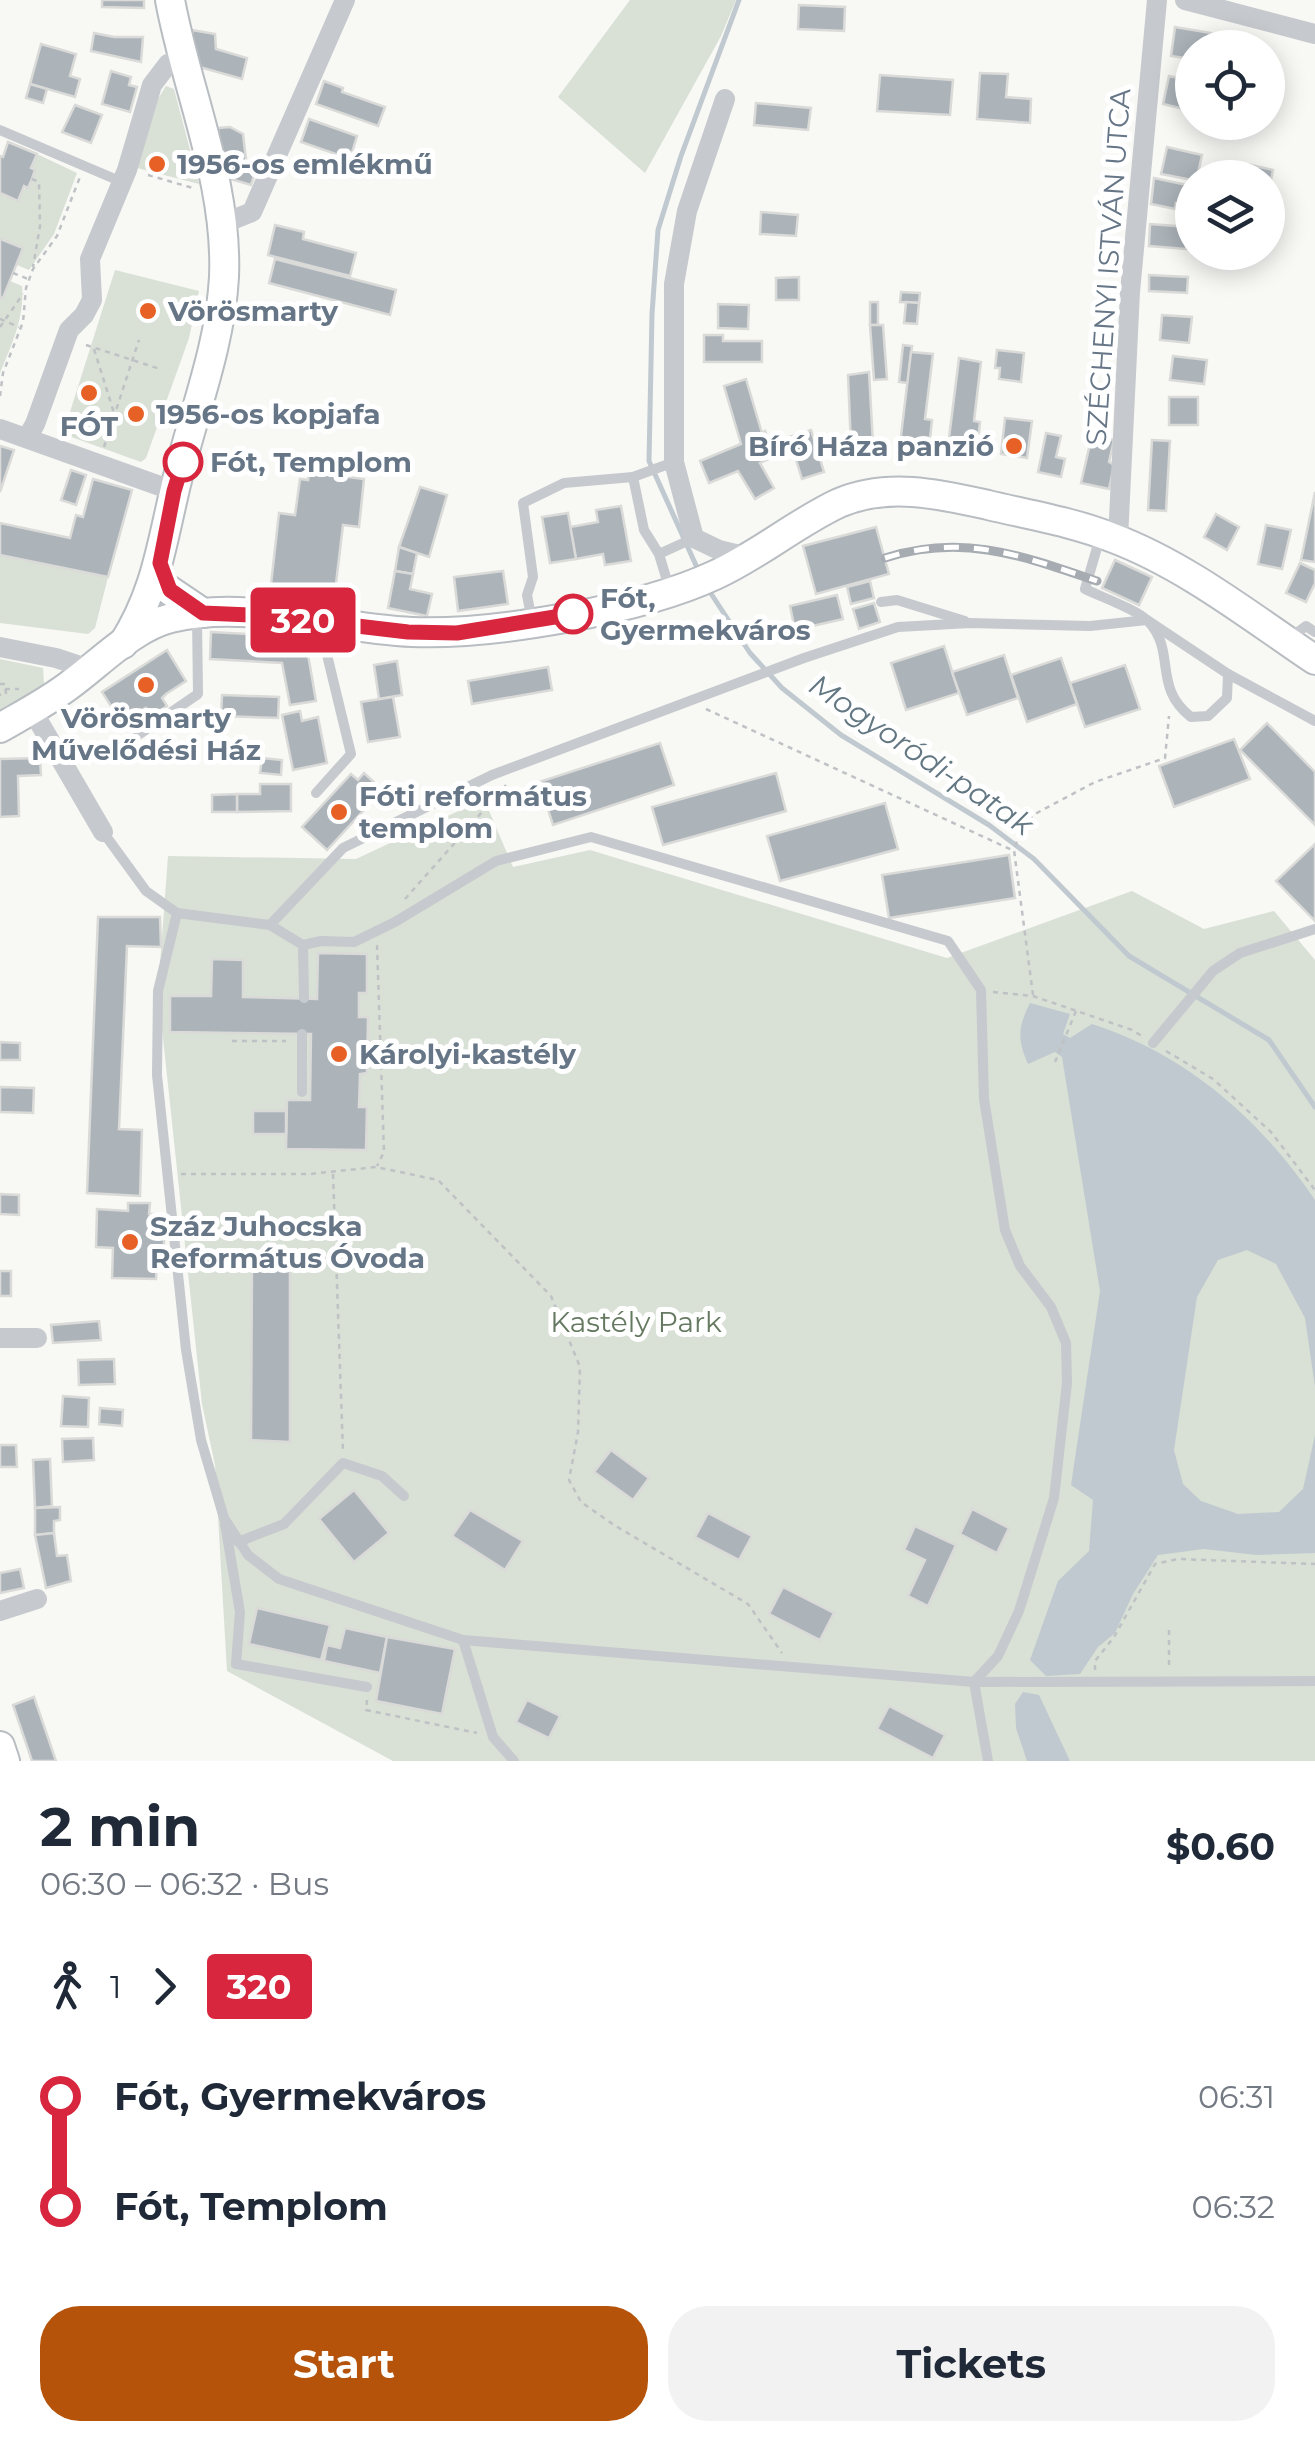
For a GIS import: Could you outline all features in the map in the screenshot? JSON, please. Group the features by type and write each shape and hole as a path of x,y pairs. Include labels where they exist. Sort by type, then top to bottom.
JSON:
{"main road":[{"path":"168,618 154,604 174,491 216,332 224,278 222,224 214,178 170,0"},
{"path":"0,728 168,618 200,613 272,616 408,632 457,633 532,621 692,584 748,557 854,496 894,491 932,492 1110,536 1174,568 1315,660"},
{"path":"161,576 200,613"},
{"path":"122,645 161,576"},
{"path":"0,1746 5,1761"}],"street":[{"path":"222,224 252,212 344,0"},
{"name":"SZÉCHENYI ISTVÁN UTCA","path":"1110,536 1157,0"},
{"path":"1185,0 1315,34"},
{"path":"27,438 68,330 84,316 92,300 90,258 125,176 152,85 168,64 182,57"},
{"path":"725,99 687,212 674,284 668,464 692,538 748,557"},
{"path":"0,429 174,491"},
{"path":"0,646 90,670"},
{"path":"32,710 103,832"},
{"path":"0,1338 36,1338"},
{"path":"0,1611 37,1599"}],"lane":[{"path":"0,130 84,166 125,176"},
{"path":"532,621 528,595 532,577 522,504 564,482 638,475 668,464"},
{"path":"638,475 644,530 659,554 692,584"},
{"path":"1110,536 1085,589 1147,620 1228,674 1315,721"},
{"path":"659,554 692,538"},
{"path":"881,602 897,600 970,622"},
{"path":"138,734 198,694 200,613"},
{"path":"270,925 344,848 492,774 755,675 898,627 970,622 1090,626 1147,620"},
{"path":"1147,620 1164,647 1166,683 1175,705 1191,718 1208,716 1227,698 1228,674"},
{"path":"316,793 351,754 319,622"},
{"path":"1286,641 1306,626 1315,632"},
{"path":"103,832 146,892 177,913 270,925 303,945 354,942 496,861 591,836 948,941 982,990 984,1099 1006,1230 1020,1266 1051,1307 1066,1343 1067,1383 1054,1498 1019,1610 998,1656 974,1682"},
{"path":"177,913 158,990 157,1075 186,1350 201,1440 224,1518 240,1612 236,1664 368,1688"},
{"path":"1153,1044 1213,971 1240,953 1315,929"},
{"path":"303,945 304,998"},
{"path":"302,1038 302,1092"},
{"path":"238,1542 284,1524 344,1463 382,1476 404,1496"},
{"path":"224,1518 248,1555 279,1579 462,1640 974,1682 1315,1681"},
{"path":"462,1640 492,1737 514,1761"},
{"path":"974,1682 988,1761"}],"path":[{"path":"33,269 56,236 84,166"},
{"path":"125,176 204,190"},
{"path":"0,327 26,288 33,269 40,226 39,182 32,179"},
{"path":"13,273 29,280"},
{"path":"0,396 3,373 21,328 26,288"},
{"path":"0,319 21,328"},
{"path":"65,339 160,370"},
{"path":"98,465 139,340"},
{"path":"93,347 115,414"},
{"path":"0,684 6,684 6,694 0,695"},
{"path":"1033,996 1014,850 1019,835 1033,815 1095,782 1165,758 1171,694"},
{"path":"688,700 1014,850"},
{"path":"402,903 528,761"},
{"path":"376,931 384,1152 376,1167"},
{"path":"982,990 1033,996 1132,1030 1213,1079 1271,1132 1315,1190"},
{"path":"1056,1062 1077,1010"},
{"path":"232,1040 302,1038"},
{"path":"169,1174 332,1172 376,1167 438,1180 551,1296 580,1367 578,1432 570,1480 581,1502 748,1604 790,1667"},
{"path":"332,1172 344,1463"},
{"path":"1096,1682 1096,1661 1155,1564 1178,1559 1315,1564"},
{"path":"1169,1628 1169,1682"},
{"path":"368,1688 366,1710 438,1722 492,1737"}],"green space":[{"path":"630,0 736,0 721,36 645,173 558,97"},
{"path":"166,86 174,89 199,184 137,168 156,102"},
{"path":"37,154 77,173 54,234 29,270 17,265 23,248 0,239 0,193 18,200 35,171 31,168"},
{"path":"115,270 199,291 189,338 146,458 141,462 63,434"},
{"path":"10,281 22,286 21,309 0,373 0,297 4,297"},
{"path":"0,555 108,577 95,628 88,634 0,623"},
{"path":"0,659 43,668 44,684 0,713"},
{"name":"Kastély Park","path":"484,799 513,867 590,850 947,958 1132,891 1204,929 1274,911 1315,960 1315,1761 393,1761 227,1671 215,1465 202,1404 158,991 168,856 356,859"}],"shaded area":[{"path":"1030,1003 1070,1014 1063,1034 1070,1038 1092,1024 1159,1053 1189,1072 1245,1117 1315,1200 1315,1387 1305,1318 1276,1264 1247,1250 1218,1260 1197,1297 1174,1450 1183,1484 1201,1501 1238,1514 1279,1512 1303,1489 1315,1435 1315,1553 1256,1555 1204,1549 1158,1555 1133,1594 1115,1633 1098,1647 1080,1674 1046,1676 1030,1660 1058,1581 1089,1551 1093,1500 1071,1485 1100,1291 1062,1057 1055,1052 1028,1064 1020,1033"},
{"path":"1023,1692 1039,1695 1070,1761 1027,1761 1016,1728 1015,1704"}],"building":[{"path":"102,0 144,0 144,8 102,7"},
{"path":"799,5 845,7 844,31 798,29"},
{"path":"1175,27 1193,30 1175,30 1175,57 1171,56"},
{"path":"192,30 215,34 216,49 247,58 242,79 196,66"},
{"path":"94,33 143,37 141,62 91,51"},
{"path":"41,44 76,54 70,76 80,79 75,97 30,84"},
{"path":"111,71 131,77 129,85 137,87 130,112 102,104"},
{"path":"980,73 1008,74 1006,97 1031,99 1030,123 977,119"},
{"path":"880,75 953,80 950,115 877,111"},
{"path":"1169,76 1175,77 1175,107 1163,104"},
{"path":"324,81 343,88 342,92 385,107 378,126 316,104"},
{"path":"30,84 47,89 43,103 26,98"},
{"path":"756,103 811,108 808,130 754,125"},
{"path":"75,105 102,115 91,143 62,132"},
{"path":"309,119 357,136 350,159 301,142"},
{"path":"230,127 243,134 247,167 256,170 251,185 224,177 218,128"},
{"path":"8,142 37,154 31,168 35,170 32,179 18,201 0,193 0,156 3,157"},
{"path":"1167,147 1202,155 1201,160 1175,160 1175,177 1161,174"},
{"path":"1154,178 1175,182 1175,209 1151,204"},
{"path":"761,212 798,215 796,236 760,234"},
{"path":"1150,224 1175,226 1175,248 1149,246"},
{"path":"275,225 304,232 303,239 356,253 350,276 268,255"},
{"path":"0,239 23,248 3,298 0,297"},
{"path":"275,259 396,290 390,315 269,283"},
{"path":"1149,275 1188,277 1187,293 1149,291"},
{"path":"799,277 799,300 776,300 776,278"},
{"path":"901,292 920,293 919,303 900,302"},
{"path":"870,302 878,302 878,325 870,325"},
{"path":"906,302 919,303 917,324 904,323"},
{"path":"718,304 749,305 748,329 718,328"},
{"path":"1162,315 1192,317 1189,343 1160,340"},
{"path":"870,325 883,325 887,379 874,380"},
{"path":"704,335 723,335 723,341 762,341 762,362 704,362"},
{"path":"903,345 912,346 908,383 899,382"},
{"path":"997,350 1024,353 1021,382 999,379 1000,368 995,368"},
{"path":"911,352 933,354 925,419 932,420 929,449 900,444"},
{"path":"1173,356 1207,360 1204,384 1170,380"},
{"path":"959,358 981,362 974,421 980,422 977,450 948,446"},
{"path":"869,372 873,444 851,447 848,375"},
{"path":"746,379 762,433 765,431 775,456 760,463 774,488 755,499 738,471 709,483 700,461 741,444 724,386"},
{"path":"1169,397 1198,397 1198,425 1169,425"},
{"path":"1005,418 1032,421 1027,458 1001,454"},
{"path":"811,430 824,472 802,479 789,437"},
{"path":"1046,433 1061,436 1056,457 1065,459 1061,477 1038,472"},
{"path":"1092,435 1114,440 1109,489 1081,483"},
{"path":"1152,440 1170,441 1166,511 1148,510"},
{"path":"0,446 14,450 0,492"},
{"path":"71,470 86,475 76,505 61,500"},
{"path":"309,472 364,479 359,527 343,525 335,592 271,584 279,513 295,515 300,479 308,480"},
{"path":"93,479 132,490 108,577 0,555 0,523 70,538 76,515 83,517"},
{"path":"420,487 447,495 429,557 399,547"},
{"path":"1315,492 1315,562 1301,560"},
{"path":"621,506 631,561 605,565 603,554 576,559 570,527 598,522 596,510"},
{"path":"568,513 576,559 550,563 542,517"},
{"path":"1216,514 1239,527 1227,550 1204,537"},
{"path":"1266,525 1291,530 1282,569 1258,564"},
{"path":"876,527 889,574 816,594 803,546"},
{"path":"399,547 417,553 413,574 395,571"},
{"path":"1115,560 1152,577 1139,605 1102,588"},
{"path":"1300,563 1315,570 1315,583 1306,602 1286,593"},
{"path":"395,571 413,574 410,589 432,594 427,616 388,608"},
{"path":"503,571 508,604 458,611 454,577"},
{"path":"870,581 874,598 851,604 847,587"},
{"path":"837,595 843,619 795,630 790,606"},
{"path":"874,603 880,622 859,629 853,609"},
{"path":"211,632 305,637 316,701 290,705 282,663 210,659"},
{"path":"944,646 959,693 906,710 891,663"},
{"name":"Vörösmarty Művelődési Ház","path":"167,650 186,681 162,698 167,706 152,716 146,708 121,722 102,692"},
{"path":"1004,655 1018,698 967,715 952,672"},
{"path":"1061,658 1077,704 1027,722 1011,675"},
{"path":"397,661 402,695 379,699 374,665"},
{"path":"1125,665 1140,709 1085,727 1070,683"},
{"path":"548,667 552,690 472,704 468,681"},
{"path":"222,695 279,697 278,718 221,716"},
{"path":"393,697 400,737 368,742 361,702"},
{"path":"300,711 302,721 318,717 327,763 293,770 282,715"},
{"path":"1267,723 1315,772 1315,825 1240,750"},
{"path":"1234,739 1250,779 1174,807 1159,766"},
{"path":"660,743 674,785 553,825 539,782"},
{"path":"40,758 41,775 18,776 19,816 0,817 0,759"},
{"path":"262,758 282,760 281,775 260,773"},
{"name":"Fóti református templom","path":"364,773 376,784 369,792 375,798 327,850 302,827 351,774 358,780"},
{"path":"776,773 786,811 663,845 652,807"},
{"path":"260,784 291,784 291,811 237,812 237,794 260,794"},
{"path":"237,794 237,812 212,812 212,795"},
{"path":"885,803 898,849 780,881 767,836"},
{"path":"1315,844 1315,921 1276,881"},
{"path":"1009,855 1015,898 889,918 882,875"},
{"path":"98,917 160,917 161,947 127,946 119,1129 142,1130 140,1196 87,1193"},
{"name":"Károlyi-kastély","path":"318,953 367,954 367,993 359,993 359,1017 368,1017 367,1073 360,1074 359,1107 367,1107 366,1150 286,1149 287,1100 310,1100 311,1034 170,1032 170,996 211,996 212,959 243,960 243,997 317,999"},
{"path":"0,1042 20,1043 20,1060 0,1060"},
{"path":"0,1087 34,1088 33,1113 0,1112"},
{"path":"253,1111 286,1111 286,1134 253,1134"},
{"path":"0,1194 19,1195 19,1215 0,1214"},
{"name":"Száz Juhocska Református Óvoda","path":"128,1203 150,1203 149,1214 155,1214 155,1236 164,1236 164,1255 157,1255 156,1279 112,1278 113,1248 96,1247 97,1209 128,1211"},
{"path":"252,1263 290,1265 290,1442 251,1440"},
{"path":"0,1271 11,1271 11,1296 0,1296"},
{"path":"99,1321 101,1340 53,1343 51,1325"},
{"path":"114,1359 115,1384 79,1385 78,1360"},
{"path":"63,1396 89,1398 88,1427 61,1426"},
{"path":"100,1408 123,1410 122,1426 99,1424"},
{"path":"93,1438 94,1460 63,1462 62,1439"},
{"path":"0,1445 16,1445 17,1467 0,1467"},
{"path":"611,1450 649,1478 633,1500 594,1472"},
{"path":"50,1459 52,1506 35,1508 33,1460"},
{"path":"354,1490 389,1533 354,1562 319,1519"},
{"path":"60,1507 54,1533 35,1535 35,1508"},
{"path":"972,1509 1009,1528 997,1553 960,1534"},
{"path":"470,1510 523,1541 505,1570 452,1536"},
{"path":"708,1513 752,1536 739,1560 695,1537"},
{"path":"915,1526 956,1545 928,1606 908,1596 925,1560 904,1550"},
{"path":"54,1533 57,1556 67,1555 71,1581 46,1588 35,1535"},
{"path":"20,1569 24,1588 0,1593 0,1573"},
{"path":"783,1587 834,1613 820,1640 769,1614"},
{"path":"257,1608 330,1625 321,1660 249,1644"},
{"path":"345,1628 387,1637 380,1673 324,1661 327,1645 340,1648"},
{"path":"387,1637 455,1649 442,1714 376,1701"},
{"path":"34,1697 56,1761 32,1761 13,1705"},
{"path":"527,1700 560,1716 549,1738 516,1722"},
{"path":"889,1706 945,1735 933,1758 877,1729"}],"waterway":[{"name":"Mogyoródi-patak","path":"699,572 649,461 652,314 658,230 739,0"},
{"name":"Mogyoródi-patak","path":"706,586 750,653 782,688 841,735 989,825 1034,859 1129,956 1269,1040 1315,1107"}],"railway":[{"path":"885,558 913,551 967,548 1018,556 1097,581"}],"bus line":[{"name":"320","path":"183,462 160,563 170,590 203,613 457,633 573,614"}],"place":[{"name":"1956-os emlékmű","path":"157,164"},
{"name":"Vörösmarty","path":"148,311"},
{"name":"FÓT","path":"89,393"},
{"name":"1956-os kopjafa","path":"136,414"},
{"name":"Bíró Háza panzió","path":"1014,446"},
{"name":"Fót, Templom","path":"183,462"},
{"name":"Fót, Gyermekváros","path":"573,614"},
{"name":"Vörösmarty Művelődési Ház","path":"146,685"},
{"name":"Fóti református templom","path":"339,812"},
{"name":"Károlyi-kastély","path":"339,1054"},
{"name":"Száz Juhocska Református Óvoda","path":"130,1242"}]}
